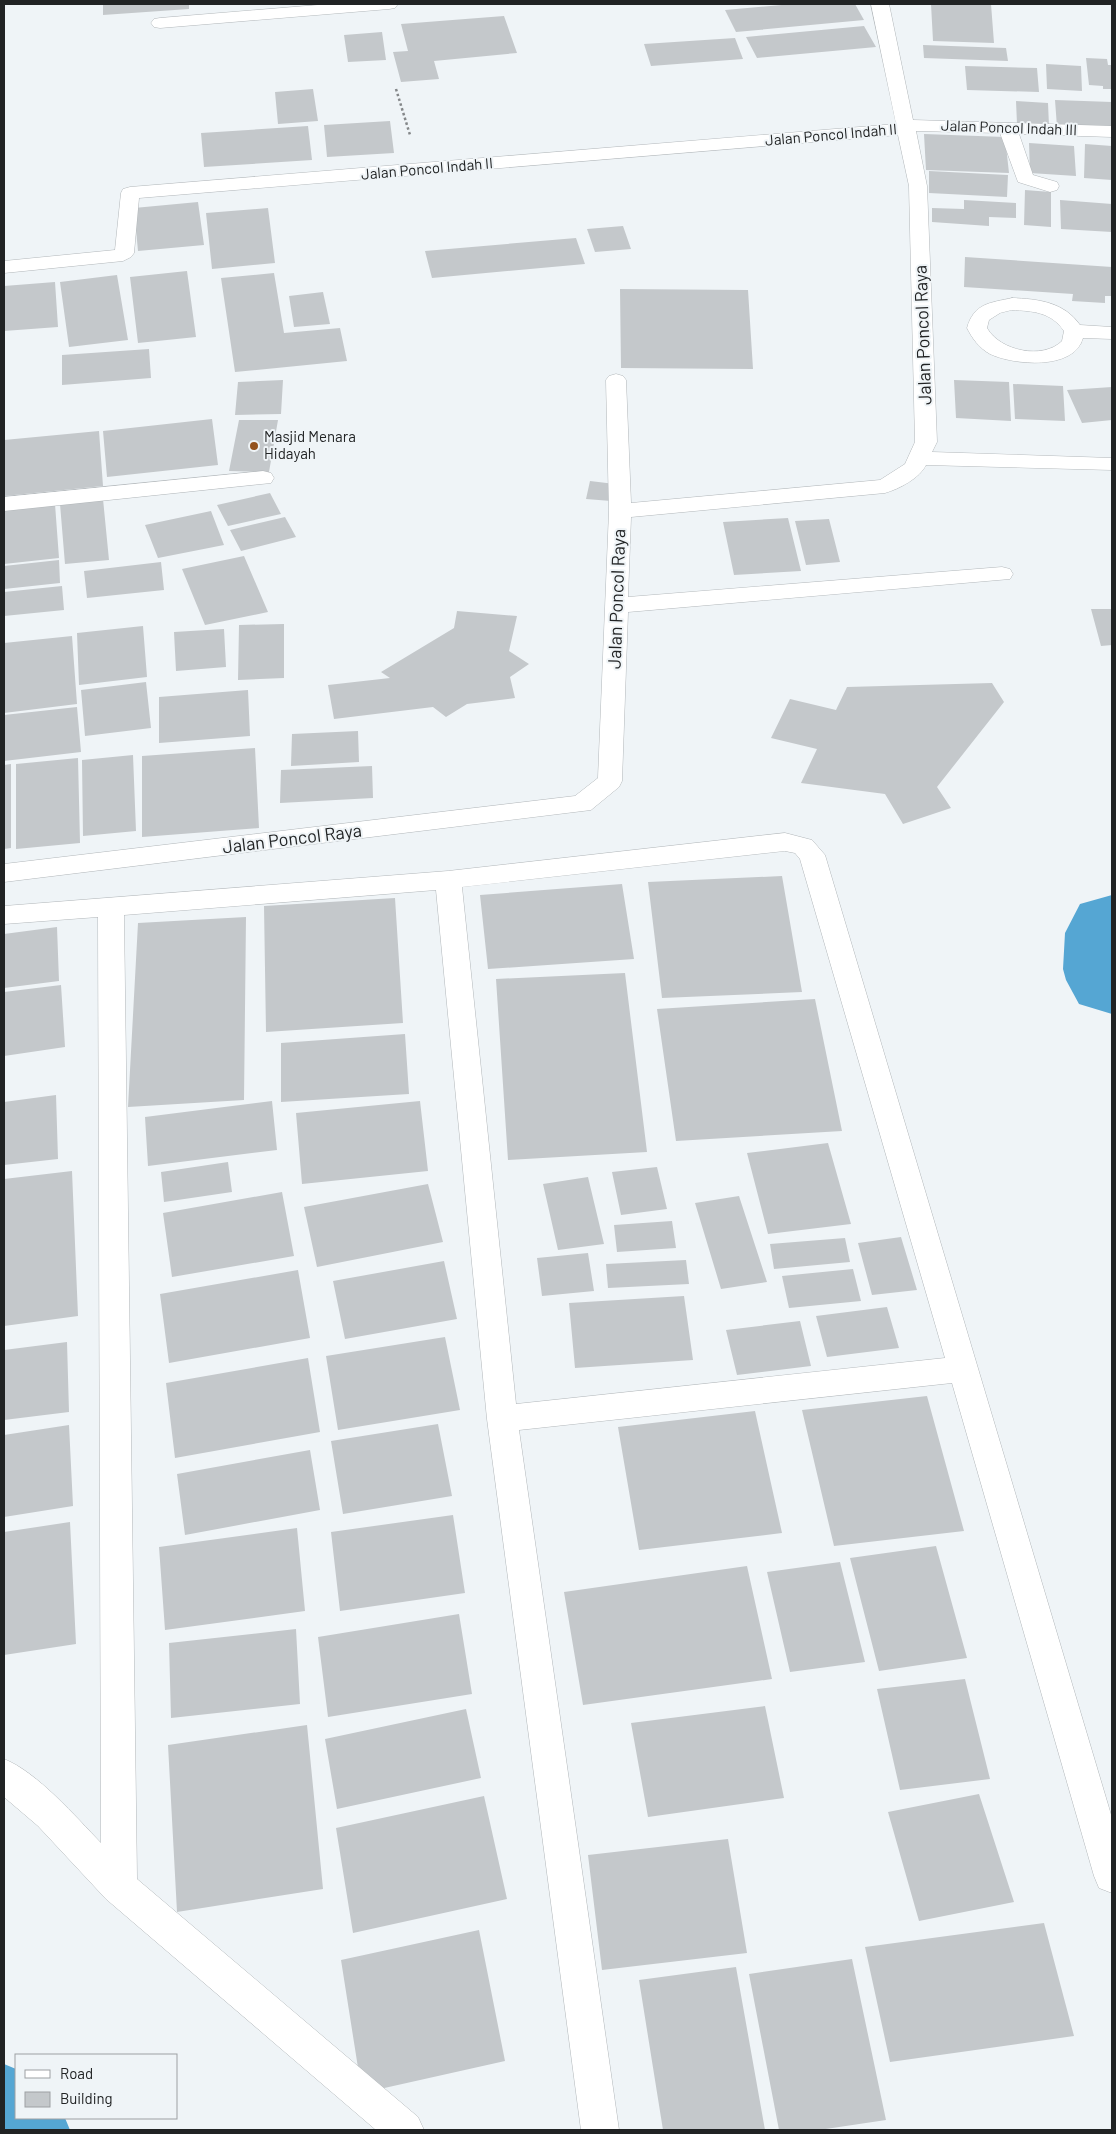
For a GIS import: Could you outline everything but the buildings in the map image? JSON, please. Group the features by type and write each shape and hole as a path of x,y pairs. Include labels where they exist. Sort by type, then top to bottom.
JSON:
{"street":[{"path":"160,23 389,4"},
{"name":"Jalan Poncol Raya","path":"4,873 582,804 610,781 620,511 885,486 914,468 926,442 918,186 880,4"},
{"name":"Jalan Poncol Indah III","path":"906,127 1007,127 1112,132"},
{"name":"Jalan Poncol Indah II","path":"4,267 122,255 124,252 130,193 906,127"},
{"path":"1007,127 1025,178 1050,186"},
{"path":"1074,332 1112,333"},
{"path":"616,380 620,511"},
{"path":"919,458 1112,464"},
{"path":"4,504 263,478"},
{"path":"617,606 667,600 1002,574"},
{"path":"4,915 448,880 785,842 803,846 812,855 1112,1876"},
{"path":"448,880 502,1419 600,2130"},
{"path":"112,907 119,1887"},
{"path":"502,1419 962,1369"},
{"path":"4,1775 50,1814 119,1887 405,2130"}],"path":[{"path":"396,89 421,169"}],"waterway":[{"path":"1112,927 1110,933 1109,969 1112,980"}],"place":[{"name":"Masjid Menara Hidayah","path":"254,446"}]}
